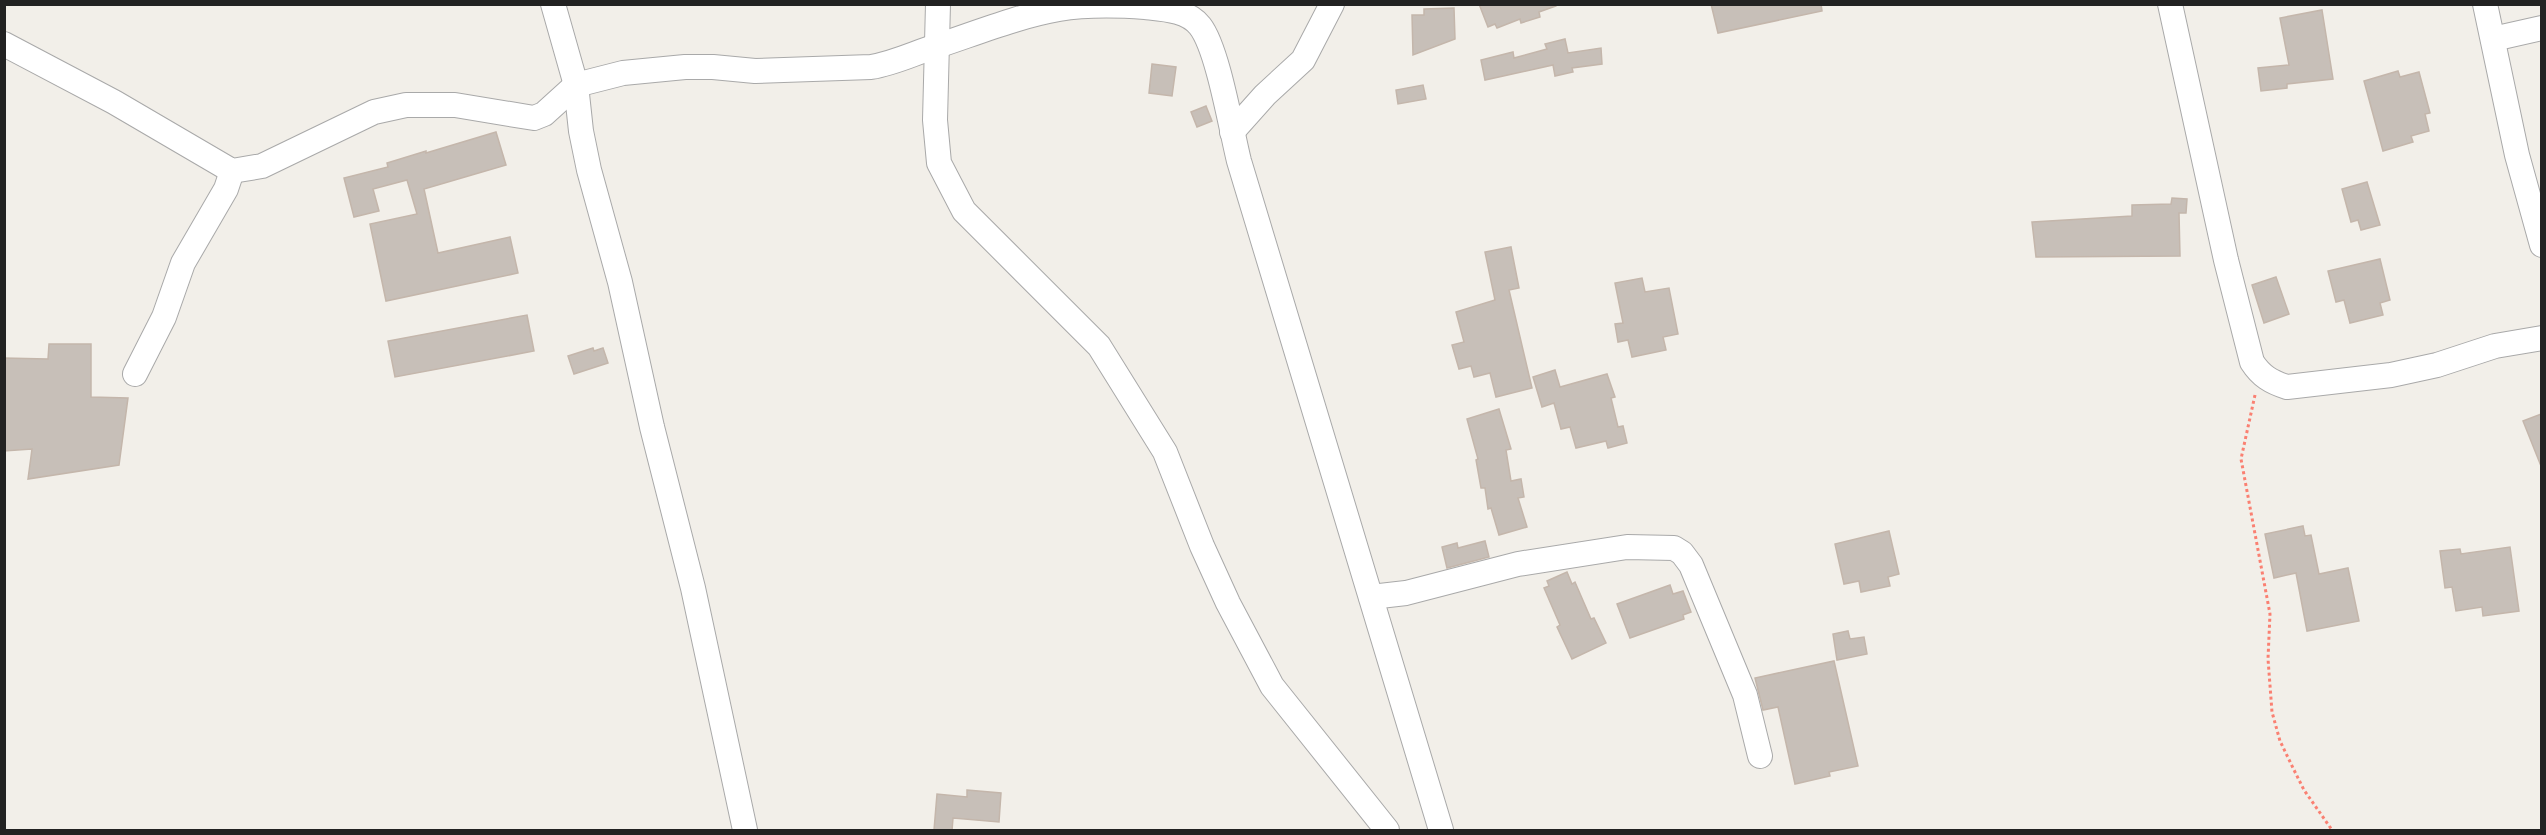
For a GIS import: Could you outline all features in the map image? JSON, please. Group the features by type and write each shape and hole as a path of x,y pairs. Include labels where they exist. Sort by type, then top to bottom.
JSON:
{"street":[{"path":"553,4 576,85 581,131 590,170 620,282 652,427 693,588 745,831"},
{"path":"938,4 935,120 939,163 964,211 1099,346 1164,452 1206,556 1266,675 1283,700 1388,831"},
{"path":"1232,132 1265,95 1303,60 1332,4"},
{"path":"2170,4 2226,260 2252,362 2259,373 2272,382 2287,387 2391,375 2437,365 2495,346 2541,338"},
{"path":"2485,4 2517,155 2541,245"},
{"path":"4,44 114,102 232,171 262,166 374,112 392,107 456,105 534,118 544,114 576,85 603,77 685,67 754,71 849,69 889,64 937,46 1057,10 1107,5 1161,8 1180,12 1194,19 1206,35 1264,248 1441,831"},
{"path":"2493,39 2541,28"},
{"path":"135,374 164,317 183,263 221,198 232,171"},
{"path":"1371,597 1416,591 1518,564 1610,549 1645,546 1674,548 1682,553 1691,565 1736,671 1745,695 1760,756"}],"path":[{"path":"2259,373 2241,459 2270,614 2268,659 2272,712 2280,741 2294,770 2332,831"}],"building":[{"path":"1479,4 1556,4 1556,6 1539,12 1540,17 1521,23 1520,19 1497,28 1495,24 1488,27"},
{"path":"1711,4 1821,4 1822,11 1718,33"},
{"path":"1454,8 1455,39 1413,55 1412,15 1424,15 1424,9"},
{"path":"2322,10 2333,79 2287,84 2287,88 2261,91 2258,68 2289,65 2280,18"},
{"path":"1565,39 1568,53 1601,48 1602,64 1572,68 1573,72 1555,76 1553,65 1485,80 1481,60 1513,52 1514,58 1547,49 1545,44"},
{"path":"1152,64 1176,67 1172,96 1149,93"},
{"path":"2398,71 2400,77 2419,72 2430,113 2425,114 2429,131 2411,136 2413,142 2383,151 2364,81"},
{"path":"1423,85 1426,99 1398,104 1396,90"},
{"path":"1206,106 1212,121 1197,127 1191,112"},
{"path":"496,132 506,165 424,189 438,253 510,237 518,273 386,301 370,224 417,214 407,180 373,189 379,211 354,217 344,178 388,167 387,163"},
{"path":"2367,182 2380,225 2361,230 2358,220 2351,222 2342,189"},
{"path":"2172,198 2187,199 2186,213 2179,213 2180,256 2036,257 2032,222 2132,216 2132,205 2171,204"},
{"path":"1511,247 1519,288 1509,290 1532,388 1496,397 1490,373 1474,377 1471,366 1459,369 1452,345 1464,342 1456,312 1495,300 1485,252"},
{"path":"2380,259 2390,300 2380,303 2383,315 2350,323 2344,300 2336,302 2328,271"},
{"path":"2276,277 2289,314 2264,323 2252,285"},
{"path":"1642,278 1645,292 1669,288 1678,334 1663,337 1666,350 1632,357 1628,340 1618,342 1615,324 1623,323 1615,283"},
{"path":"527,315 534,351 395,377 388,341"},
{"path":"49,344 91,344 91,397 128,398 119,465 28,479 32,449 4,451 4,358 48,359"},
{"path":"593,348 594,351 603,348 608,363 574,374 568,356"},
{"path":"1555,370 1560,387 1607,374 1615,397 1611,398 1618,427 1623,426 1627,443 1608,448 1606,441 1576,448 1570,427 1561,429 1554,403 1542,407 1533,377"},
{"path":"1499,409 1511,449 1506,450 1511,481 1521,479 1524,497 1518,498 1527,527 1499,535 1491,508 1488,509 1485,488 1481,488 1476,460 1478,459 1467,419"},
{"path":"2541,414 2541,466 2523,421"},
{"path":"2303,526 2305,536 2311,535 2319,574 2348,568 2359,621 2307,631 2296,573 2274,578 2265,534"},
{"path":"1889,531 1899,574 1888,577 1890,586 1861,592 1859,581 1844,584 1835,544"},
{"path":"1485,541 1489,557 1447,568 1442,547 1457,543 1458,548"},
{"path":"2510,547 2519,611 2483,616 2482,607 2456,611 2452,587 2445,588 2440,551 2460,549 2461,554"},
{"path":"1567,572 1572,584 1575,582 1591,619 1594,618 1606,643 1572,659 1557,627 1560,625 1544,588 1549,586 1547,581"},
{"path":"1670,585 1673,594 1683,591 1691,612 1683,615 1684,619 1630,638 1617,604"},
{"path":"1848,631 1850,639 1864,637 1867,654 1837,660 1833,634"},
{"path":"1834,661 1858,766 1829,772 1830,776 1795,784 1778,707 1763,710 1755,678"},
{"path":"967,790 1001,793 999,822 953,818 952,831 934,830 937,794 967,797"}]}
